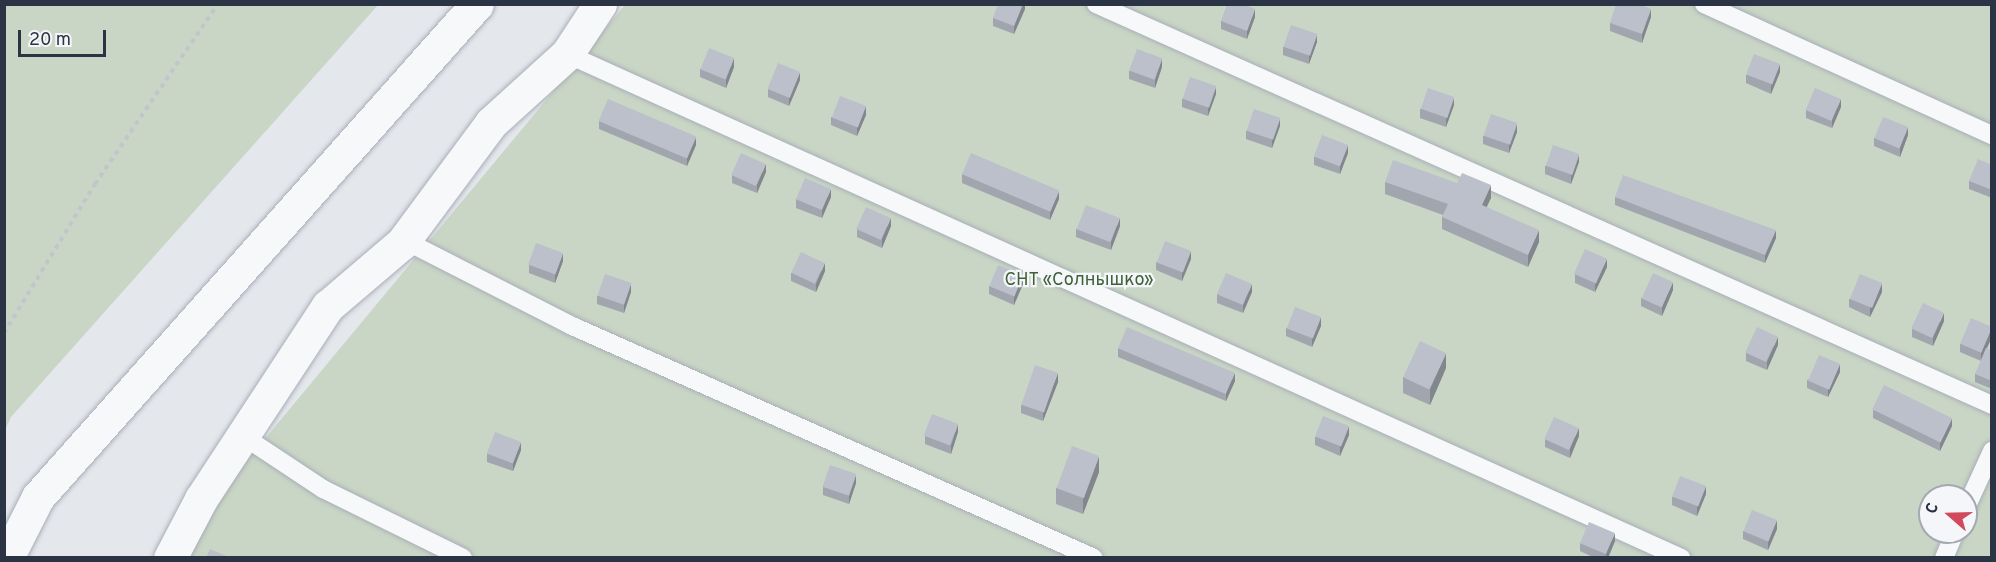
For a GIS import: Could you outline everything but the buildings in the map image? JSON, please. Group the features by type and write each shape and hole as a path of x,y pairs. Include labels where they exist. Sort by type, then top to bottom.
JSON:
{"street":[{"path":"7,558 38,497 477,4"},
{"path":"170,558 201,499 328,306 404,240 491,123 567,54 600,4"}],"lane":[{"path":"1096,4 1992,405"},
{"path":"1704,4 1992,135"},
{"path":"567,54 1681,558"},
{"path":"404,240 570,325 1094,558"},
{"path":"243,436 323,489 463,558"},
{"path":"1977,484 1992,451"},
{"path":"1944,558 1950,544"}],"path":[{"path":"4,333 95,184 218,4"}],"green space":[{"path":"5,4 378,5 11,417 5,430"},
{"name":"СНТ «Солнышко»","path":"625,5 1991,5 1991,557 166,558"}]}
